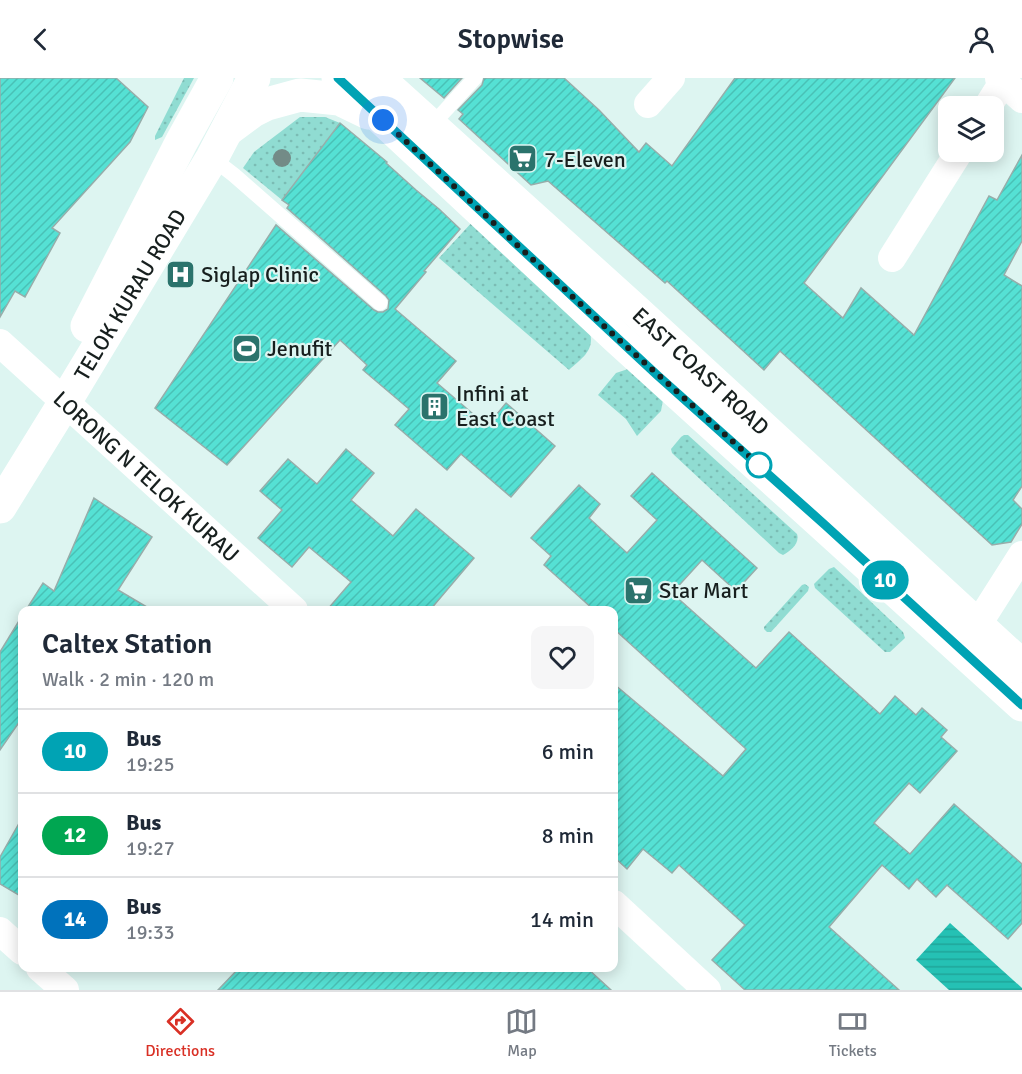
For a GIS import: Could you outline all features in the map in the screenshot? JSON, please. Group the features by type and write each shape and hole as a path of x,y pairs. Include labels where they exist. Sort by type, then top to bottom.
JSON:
{"main road":[{"name":"TELOK KURAU ROAD","path":"0,507 60,397 182,141 217,78"},
{"name":"TELOK KURAU ROAD","path":"0,481 60,397 212,158 254,78"},
{"name":"EAST COAST ROAD","path":"338,78 625,345 969,638 1022,666"},
{"name":"EAST COAST ROAD","path":"378,78 846,503 969,638 1022,705"},
{"path":"227,129 267,104 300,96 339,99 383,120"},
{"path":"182,141 212,158"}],"street":[{"path":"648,104 671,78"},
{"path":"892,258 953,162"},
{"name":"LORONG N TELOK KURAU","path":"0,343 290,606"},
{"path":"969,638 1022,555"},
{"path":"618,908 707,990"},
{"path":"0,931 18,947"},
{"path":"45,972 65,990"}],"lane":[{"path":"430,126 475,78"},
{"path":"212,158 380,303"}],"shaded area":[{"path":"184,78 194,78 162,137 155,140 155,136"},
{"path":"300,117 325,117 340,123 282,200 243,168 254,152"},
{"path":"475,219 589,329 591,342 587,353 569,370 439,258"},
{"path":"628,369 663,400 661,411 637,436 626,419 598,395 616,373"},
{"path":"684,435 688,435 797,534 796,544 792,549 783,555 779,553 672,453 671,449"},
{"path":"834,567 903,632 905,638 890,652 885,652 815,588 814,584"},
{"path":"805,584 809,587 808,591 771,632 767,632 764,627"},
{"path":"950,923 1022,990 949,990 916,960"}],"building":[{"path":"0,78 116,78 148,107 130,142 52,228 60,233 25,297 15,291 0,317"},
{"path":"420,78 462,78 444,98"},
{"path":"484,78 564,78 599,110 639,152 646,143 672,166 735,78 955,78 942,96 938,96 938,101 804,283 843,318 861,288 914,335 989,196 997,200 1022,155 1022,241 1004,275 1022,286 1022,486 1013,500 1022,509 1022,524 1011,542 992,545 780,351 764,370 667,281 665,283 548,181 531,185 459,119 463,114 458,110 482,85"},
{"path":"340,123 387,162 460,229 395,309 456,361 437,383 487,426 506,403 555,446 511,497 461,454 447,470 395,425 409,409 363,370 367,365 340,340 227,465 155,408 276,225 374,310 383,312 388,309 389,300 386,296 287,208 289,205 282,200"},
{"path":"346,449 374,473 351,500 393,536 416,509 474,558 433,606 330,606 351,582 309,547 292,567 258,538 282,510 260,491 288,459 317,484"},
{"path":"652,473 757,568 736,591 702,560 672,593 756,668 789,632 880,714 895,696 916,715 922,708 947,730 941,737 957,751 920,793 909,783 874,823 910,854 954,804 1022,864 1022,923 1008,939 947,885 936,897 917,879 909,889 882,865 829,927 899,990 745,990 712,960 745,925 679,865 672,873 643,849 627,869 618,861 618,687 723,776 746,749 618,633 618,606 590,606 544,565 551,556 531,538 579,485 600,504 589,518 627,553 657,520 631,496"},
{"path":"94,498 152,537 118,590 145,606 29,606 43,583 54,591"},
{"path":"18,623 18,724 0,750 0,652"},
{"path":"18,825 18,895 0,884 0,857"},
{"path":"235,972 591,972 611,990 218,990"}],"bus line":[{"name":"10","path":"338,78 657,375 1022,705"}],"place":[{"name":"7-Eleven","path":"523,159"},
{"name":"Siglap Clinic","path":"180,274"},
{"name":"Jenufit","path":"246,348"},
{"name":"Infini at East Coast","path":"435,406"},
{"name":"Star Mart","path":"638,590"}],"route":[{"path":"383,120 617,338 759,465"}]}
